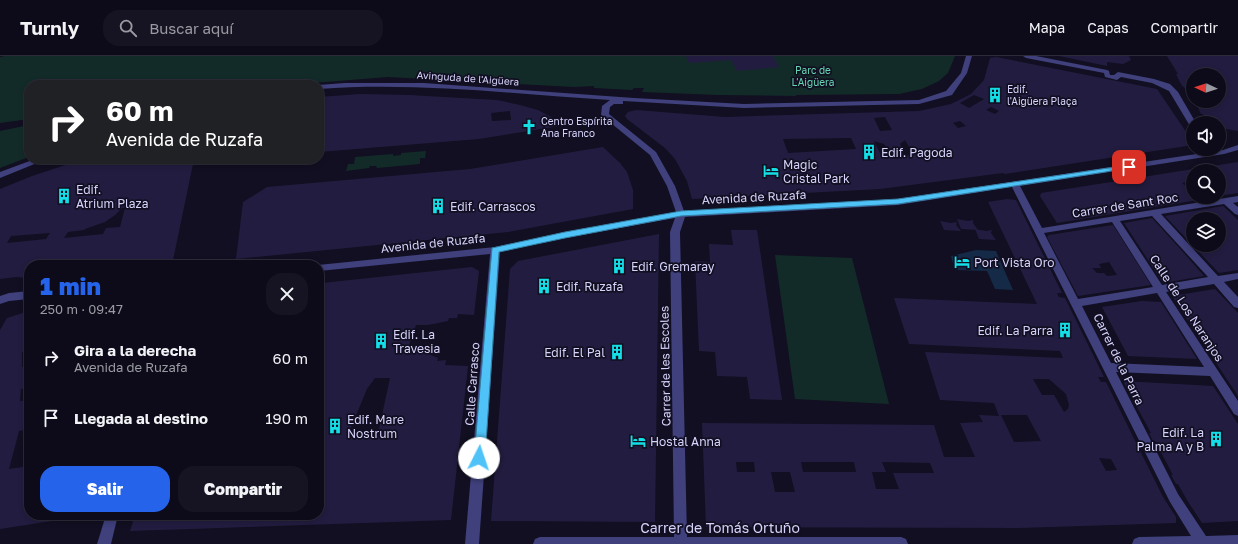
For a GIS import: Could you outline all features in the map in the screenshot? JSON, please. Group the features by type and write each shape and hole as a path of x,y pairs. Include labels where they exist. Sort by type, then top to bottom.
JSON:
{"street":[{"path":"681,214 671,186 653,154 605,114 606,106 613,102 634,100 744,106 919,102 949,93 964,73 969,56"},
{"path":"1026,56 1107,72 1107,76 1112,77 1118,78 1118,74 1157,82 1172,90 1188,116"},
{"name":"Avinguda de l'Aigüera","path":"324,87 345,85 424,85 634,100"},
{"name":"Avenida de Ruzafa","path":"1226,149 1238,147"},
{"name":"Avenida de Ruzafa","path":"324,267 495,250 565,235 681,214 898,202 1186,156"},
{"path":"0,175 30,164"},
{"name":"Carrer de la Parra","path":"1015,184 1174,498 1203,544"},
{"name":"Carrer de Sant Roc","path":"1226,201 1238,199"},
{"path":"1226,201 1238,212"},
{"name":"Carrer de Sant Roc","path":"1039,231 1208,204"},
{"path":"1154,213 1238,304"},
{"name":"Carrer de les Escoles","path":"681,214 675,232 681,543"},
{"name":"Calle de Los Naranjos","path":"1114,219 1238,411"},
{"name":"Calle Carrasco","path":"472,544 495,250"},
{"path":"1076,304 1238,276"},
{"path":"4,299 24,296"},
{"path":"1108,367 1213,372"},
{"path":"104,544 111,520"},
{"path":"1139,544 1203,544 1238,542"},
{"name":"Carrer de Tomás Ortuño","path":"540,544 901,544"}],"green space":[{"name":"Parc de L'Aigüera","path":"955,56 948,73 939,81 922,89 899,94 796,96 718,95 642,92 644,88 634,88 632,90 594,88 594,86 574,87 388,77 324,82 324,80 24,80 24,120 0,123 0,57"},
{"path":"24,126 24,159 0,168 0,131"},
{"path":"426,151 425,158 420,158 420,164 377,168 376,166 370,166 369,168 346,171 348,164 354,164 355,157 393,154 393,156 401,155 401,153"},
{"path":"775,255 852,258 889,404 795,399"}],"water":[{"path":"976,250 996,251 1013,290 995,289 987,271 955,270 951,256"}],"building":[{"path":"686,56 773,56 779,67 737,71 731,60 689,63"},
{"path":"1059,56 1129,56 1131,60 1123,64 1107,62 1107,66"},
{"path":"1167,56 1238,56 1238,131 1226,129 1226,116 1204,116 1201,114 1198,108 1226,108 1226,68 1186,68 1186,90 1176,74 1178,74"},
{"path":"996,57 1157,89 1186,132 1186,146 1005,174 1003,173 880,189 692,199 687,181 675,159 665,148 625,116 628,112 636,110 725,117 919,111 951,104 971,94 984,80 990,58","holes":["974,95 984,99 969,108 960,103","991,107 999,111 995,114 986,110","885,117 892,130 880,131 874,118","960,121 966,126 958,128 953,123","851,138 856,149 788,153 783,139","905,140 914,155 882,157 874,141 884,144 888,150 903,149 900,144"]},
{"path":"360,94 497,100 538,110 566,125 479,139 324,152 324,97","holes":["510,111 511,120 492,121 491,113"]},
{"name":"Edif. Carrascos","path":"603,147 627,172 633,190 633,209 508,232 236,259 243,202 267,187 470,169"},
{"path":"1238,162 1238,193 1226,195 1225,164"},
{"path":"69,164 193,164 173,260 24,260 24,278 0,279 0,189 32,176","holes":["122,208 125,208 120,227 106,228 103,234 64,238 68,232 84,230 105,222","50,233 46,239 7,243 11,236"]},
{"path":"1186,170 1186,182 1182,183 1186,186 1186,202 1057,223 1040,196 1041,193"},
{"path":"1007,199 1016,200 1062,293 1057,293 1059,297 1065,298 1104,377 1098,377 1101,382 1106,382 1163,497 1176,517 1176,523 1019,528 706,527 702,423 934,425 944,457 975,457 960,423 983,422 979,415 999,416 994,403 940,400 925,352 1063,358 1060,351 909,344 894,298 1037,304 988,202","holes":["1033,379 1049,379 1066,394 1069,405 1068,409 1064,412 1054,395 1042,395","1001,415 1027,415 1041,441 1014,442","1099,458 1111,459 1117,470 1106,471","736,462 754,462 755,472 737,472","801,462 854,462 856,472 803,472","882,462 930,463 934,473 893,473 899,489 876,489 872,472 886,472","771,472 790,472 795,492 775,492"]},
{"path":"1223,206 1238,220 1238,270 1219,273 1199,252 1226,252 1226,212 1188,212"},
{"path":"1186,212 1186,238 1165,216"},
{"path":"1152,218 1204,276 1163,283 1124,223"},
{"path":"957,219 968,221 973,220 973,223 978,230 961,229"},
{"path":"940,221 951,223 957,222 956,225 961,231 944,230"},
{"path":"1113,225 1151,285 1078,296 1047,237 1049,235","holes":["1109,262 1117,275 1107,276 1104,273 1097,273 1092,268 1101,268 1099,264"]},
{"path":"975,229 986,231 992,230 991,233 996,240 979,239"},
{"path":"731,230 757,230 782,400 750,399 747,377 717,376 715,352 699,351 695,261 710,262 709,244 733,245"},
{"path":"659,234 655,522 491,521 510,269 518,261"},
{"path":"472,267 479,271 474,315 458,314 457,318 449,318 448,321 428,325 416,325 407,351 421,351 438,358 437,361 446,360 445,365 468,366 451,520 130,531 133,520 324,520 324,283","holes":["375,378 390,378 377,438 347,437 367,389"]},
{"path":"1215,289 1238,313 1238,396 1172,296"},
{"path":"1142,301 1161,302 1197,359 1128,356 1102,307"},
{"path":"24,313 24,352 22,352 22,367 24,367 24,389 21,389 20,401 24,401 24,430 19,431 9,469 24,467 24,520 58,520 0,529 0,330 7,318"},
{"path":"1123,381 1213,386 1238,424 1238,521 1202,523 1178,484 1176,484 1171,475 1173,475 1155,441 1153,441 1149,433 1151,433"}],"place":[{"name":"Edif. l'Aigüera Plaça","path":"995,95"},
{"name":"Centro Espírita Ana Franco","path":"529,127"},
{"name":"Edif. Pagoda","path":"869,152"},
{"name":"Magic Cristal Park","path":"771,171"},
{"name":"Edif. Atrium Plaza","path":"64,196"},
{"name":"Edif. Carrascos","path":"438,206"},
{"name":"Port Vista Oro","path":"962,262"},
{"name":"Edif. Gremaray","path":"619,266"},
{"name":"Edif. Ruzafa","path":"544,286"},
{"name":"Edif. La Parra","path":"1065,330"},
{"name":"Edif. La Travesia","path":"381,341"},
{"name":"Edif. El Pal","path":"617,352"},
{"name":"Edif. Mare Nostrum","path":"335,426"},
{"name":"Edif. La Palma A y B","path":"1216,439"},
{"name":"Hostal Anna","path":"638,441"}],"route":[{"path":"479,458 495,250 565,235 681,214 898,202 1129,167"}]}
